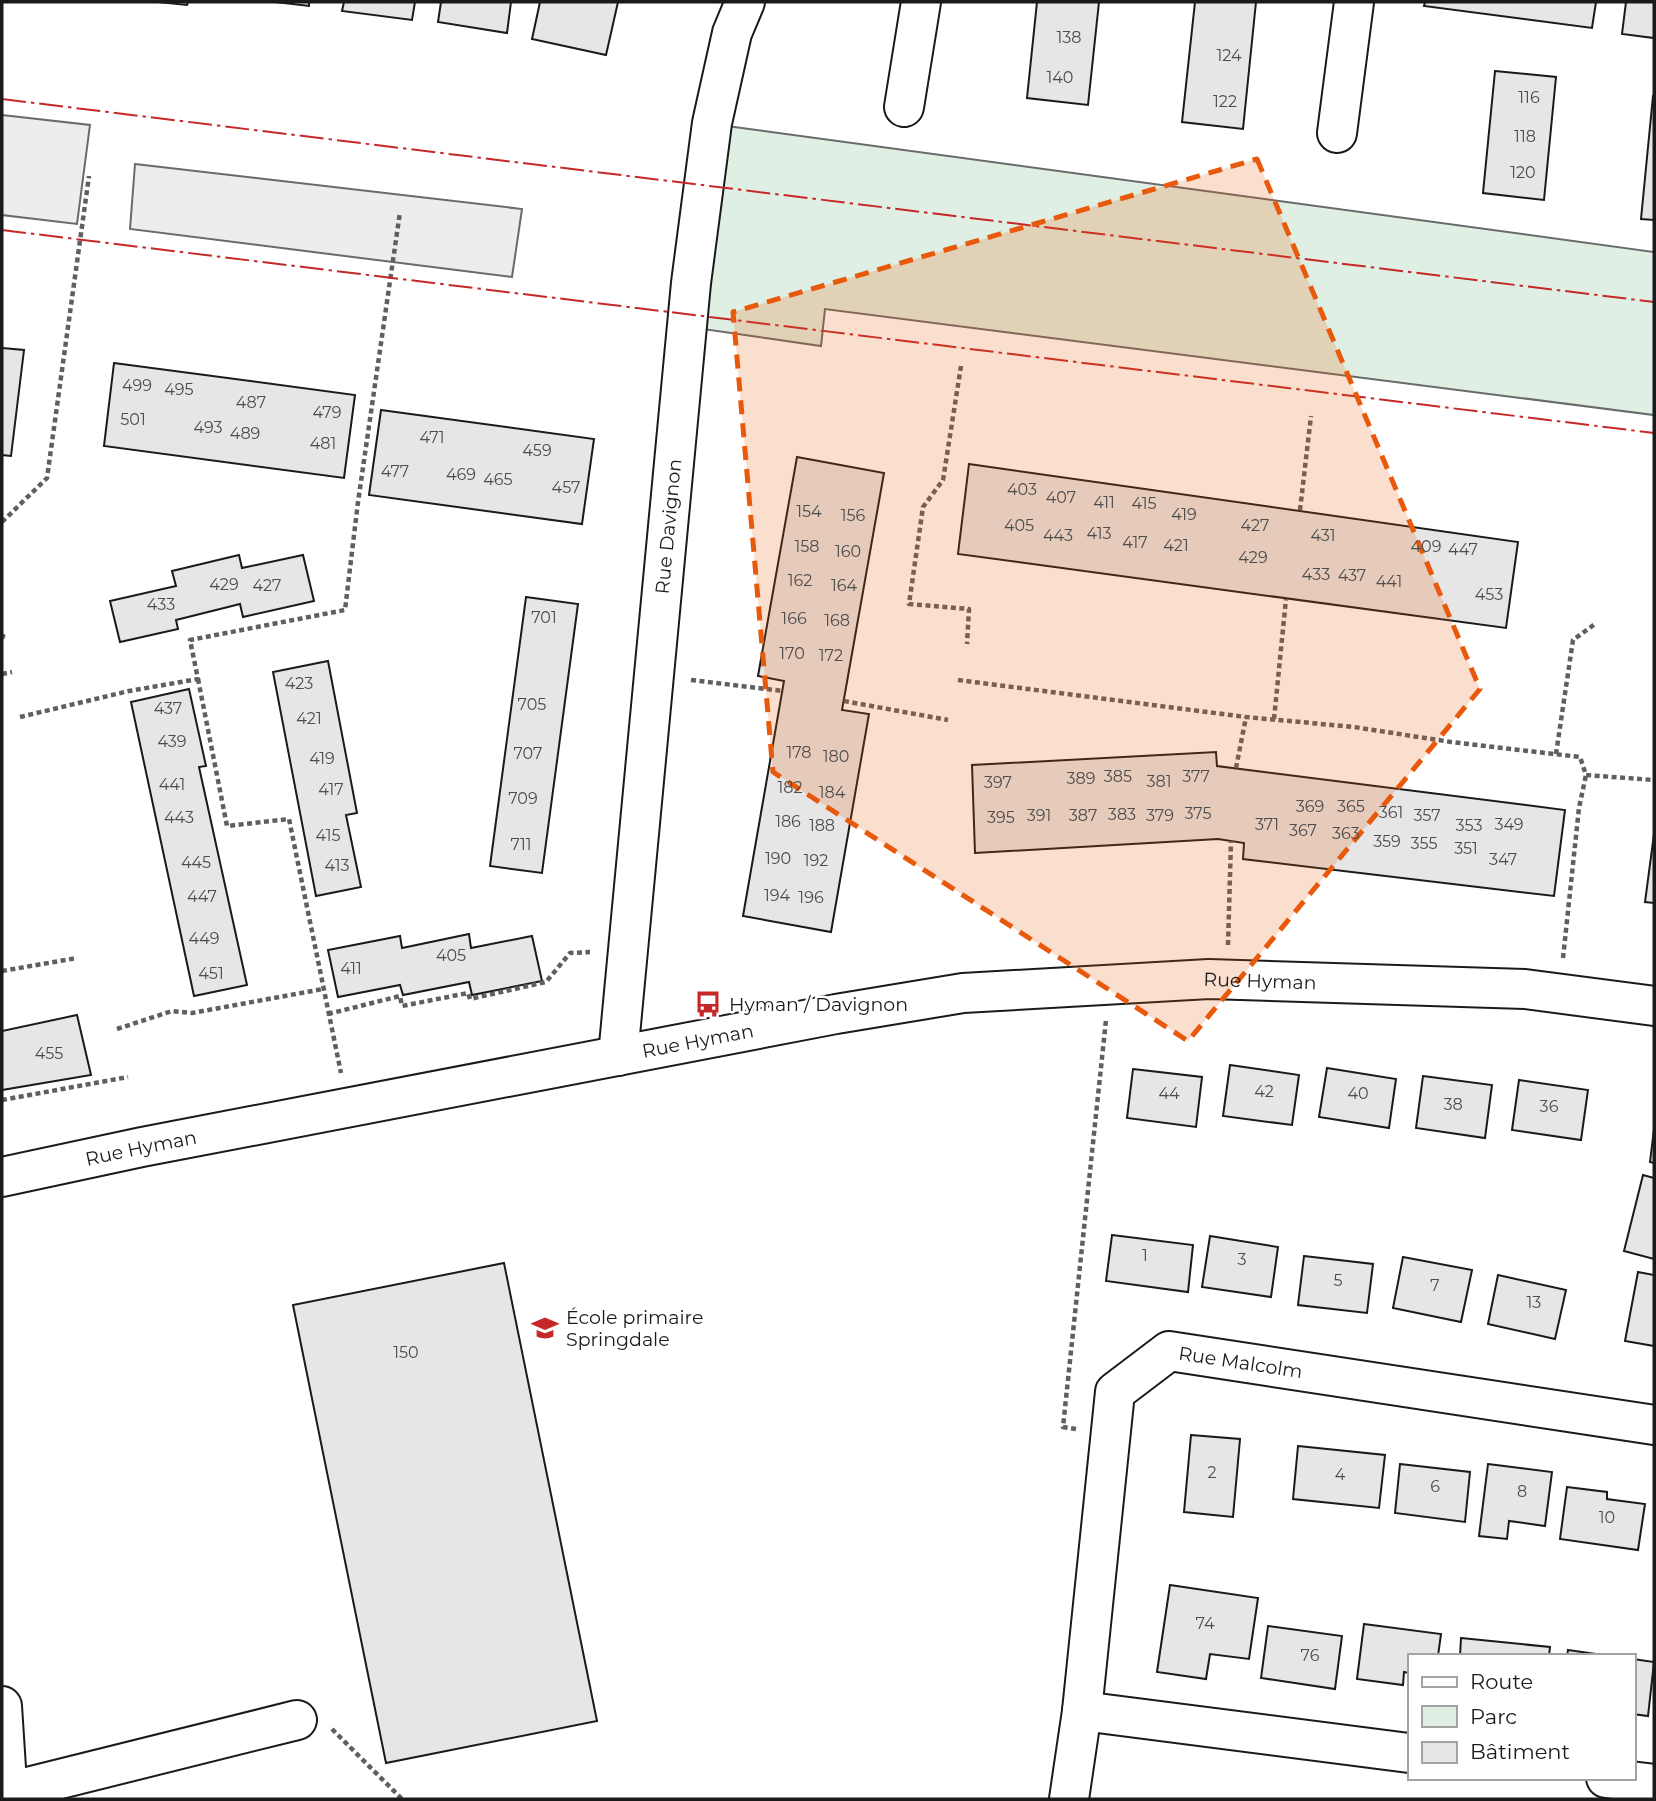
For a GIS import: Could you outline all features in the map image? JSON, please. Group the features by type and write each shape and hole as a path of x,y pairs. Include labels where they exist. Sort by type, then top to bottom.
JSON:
{"street":[{"name":"Rue Davignon","path":"618,1056 691,283 712,124 732,33 745,2"},
{"path":"904,107 921,2"},
{"path":"1337,133 1354,2"},
{"name":"Rue Hyman","path":"2,1177 348,1107 836,1014 963,993 1209,979 1525,989 1654,1006"},
{"name":"Rue Malcolm","path":"1069,1799 1082,1711 1115,1392 1169,1351 1654,1425"},
{"path":"2,1706 8,1796 311,1721"},
{"path":"1082,1711 1408,1753"},
{"path":"1622,1780 1654,1784"}],"path":[{"path":"2,522 47,478 89,176"},
{"path":"348,1107 289,819 227,826 190,640 345,610 400,212"},
{"path":"961,366 943,480 923,507 909,604 969,609 967,644"},
{"path":"1300,510 1311,416"},
{"path":"1274,719 1286,599"},
{"path":"1556,754 1573,640 1595,624"},
{"path":"2,674 12,672"},
{"path":"655,675 783,691"},
{"path":"20,717 130,691 198,679"},
{"path":"958,680 1580,757 1586,775 1579,808 1559,994"},
{"path":"844,701 948,720"},
{"path":"1236,768 1246,717"},
{"path":"1586,775 1654,780"},
{"path":"1227,980 1231,841"},
{"path":"328,1014 400,996 402,1006 468,993 470,999 546,982 570,953 602,952"},
{"path":"2,971 77,958"},
{"path":"1109,985 1063,1427 1111,1434"},
{"path":"117,1030 172,1011 192,1013 323,989"},
{"path":"2,1100 128,1077"},
{"path":"311,1721 402,1799"}],"highlighted area":[{"path":"1257,159 1480,689 1188,1041 773,772 733,312"}],"green space":[{"path":"712,124 1654,252 1654,415 825,309 821,346 689,327"}],"shaded area":[{"path":"2,115 90,125 77,224 2,215"},
{"path":"135,164 522,209 512,277 130,229"}],"building":[{"path":"158,2 188,2 187,5"},
{"path":"275,2 309,2 309,6"},
{"path":"344,2 415,2 412,20 342,11"},
{"path":"441,2 511,2 507,33 438,22"},
{"path":"540,2 618,2 606,55 532,39"},
{"path":"1037,2 1099,2 1088,105 1027,98"},
{"path":"1195,2 1256,2 1243,129 1182,122"},
{"path":"1425,2 1596,2 1592,28 1424,6"},
{"path":"1626,2 1654,2 1654,38 1622,34"},
{"path":"1495,71 1556,77 1544,200 1483,193"},
{"path":"1654,96 1654,220 1641,219"},
{"path":"2,348 24,350 11,456 2,455"},
{"path":"114,363 355,395 344,478 104,446"},
{"path":"381,410 594,439 582,524 369,495"},
{"path":"797,457 884,473 842,710 869,714 831,932 743,916 784,681 758,676"},
{"path":"969,464 1518,542 1506,628 958,554"},
{"path":"239,555 242,568 303,555 314,601 243,617 240,604 176,620 178,629 120,642 110,601 176,586 172,571"},
{"path":"526,597 578,604 542,873 490,866"},
{"path":"328,661 357,813 346,815 361,887 316,896 273,672"},
{"path":"189,689 206,766 199,767 247,985 194,996 131,702"},
{"path":"1216,752 1217,766 1565,810 1554,896 1243,859 1244,843 1218,839 975,853 972,765"},
{"path":"1654,834 1654,903 1645,902"},
{"path":"469,934 471,948 532,936 542,981 472,995 469,982 403,995 400,985 338,997 328,950 400,936 402,948"},
{"path":"77,1015 91,1075 2,1090 2,1031"},
{"path":"1230,1065 1299,1075 1292,1125 1223,1116"},
{"path":"1327,1068 1396,1079 1389,1128 1319,1117"},
{"path":"1133,1069 1202,1077 1196,1127 1127,1118"},
{"path":"1423,1076 1492,1085 1485,1138 1416,1128"},
{"path":"1519,1080 1588,1090 1581,1140 1512,1130"},
{"path":"1654,1129 1654,1163 1650,1162"},
{"path":"1643,1175 1654,1178 1654,1259 1624,1251"},
{"path":"1112,1235 1193,1245 1188,1292 1106,1281"},
{"path":"1210,1236 1278,1247 1271,1297 1202,1287"},
{"path":"1304,1256 1373,1264 1367,1313 1298,1305"},
{"path":"1403,1257 1472,1270 1461,1322 1393,1308"},
{"path":"504,1263 597,1721 386,1763 293,1305"},
{"path":"1638,1272 1654,1275 1654,1346 1625,1341"},
{"path":"1498,1275 1566,1290 1555,1339 1488,1324"},
{"path":"1191,1435 1240,1439 1233,1517 1184,1512"},
{"path":"1298,1446 1385,1455 1379,1508 1293,1499"},
{"path":"1400,1464 1470,1472 1465,1522 1395,1513"},
{"path":"1488,1464 1552,1472 1545,1526 1509,1521 1507,1539 1479,1536"},
{"path":"1567,1487 1607,1492 1607,1499 1645,1504 1638,1550 1560,1539"},
{"path":"1170,1585 1258,1598 1249,1659 1210,1654 1206,1679 1157,1672"},
{"path":"1364,1624 1441,1634 1438,1654 1408,1654 1408,1673 1404,1672 1403,1685 1357,1679"},
{"path":"1268,1626 1342,1636 1335,1689 1261,1678"},
{"path":"1461,1638 1550,1647 1549,1654 1460,1654"},
{"path":"1568,1650 1596,1654 1567,1654"},
{"path":"1635,1659 1654,1662 1648,1716 1635,1714"}],"power":[{"path":"2,99 1654,302"},
{"path":"2,230 1654,433"}],"place":[{"name":"Hyman / Davignon","path":"708,1004"},
{"name":"École primaire Springdale","path":"545,1328"}]}
